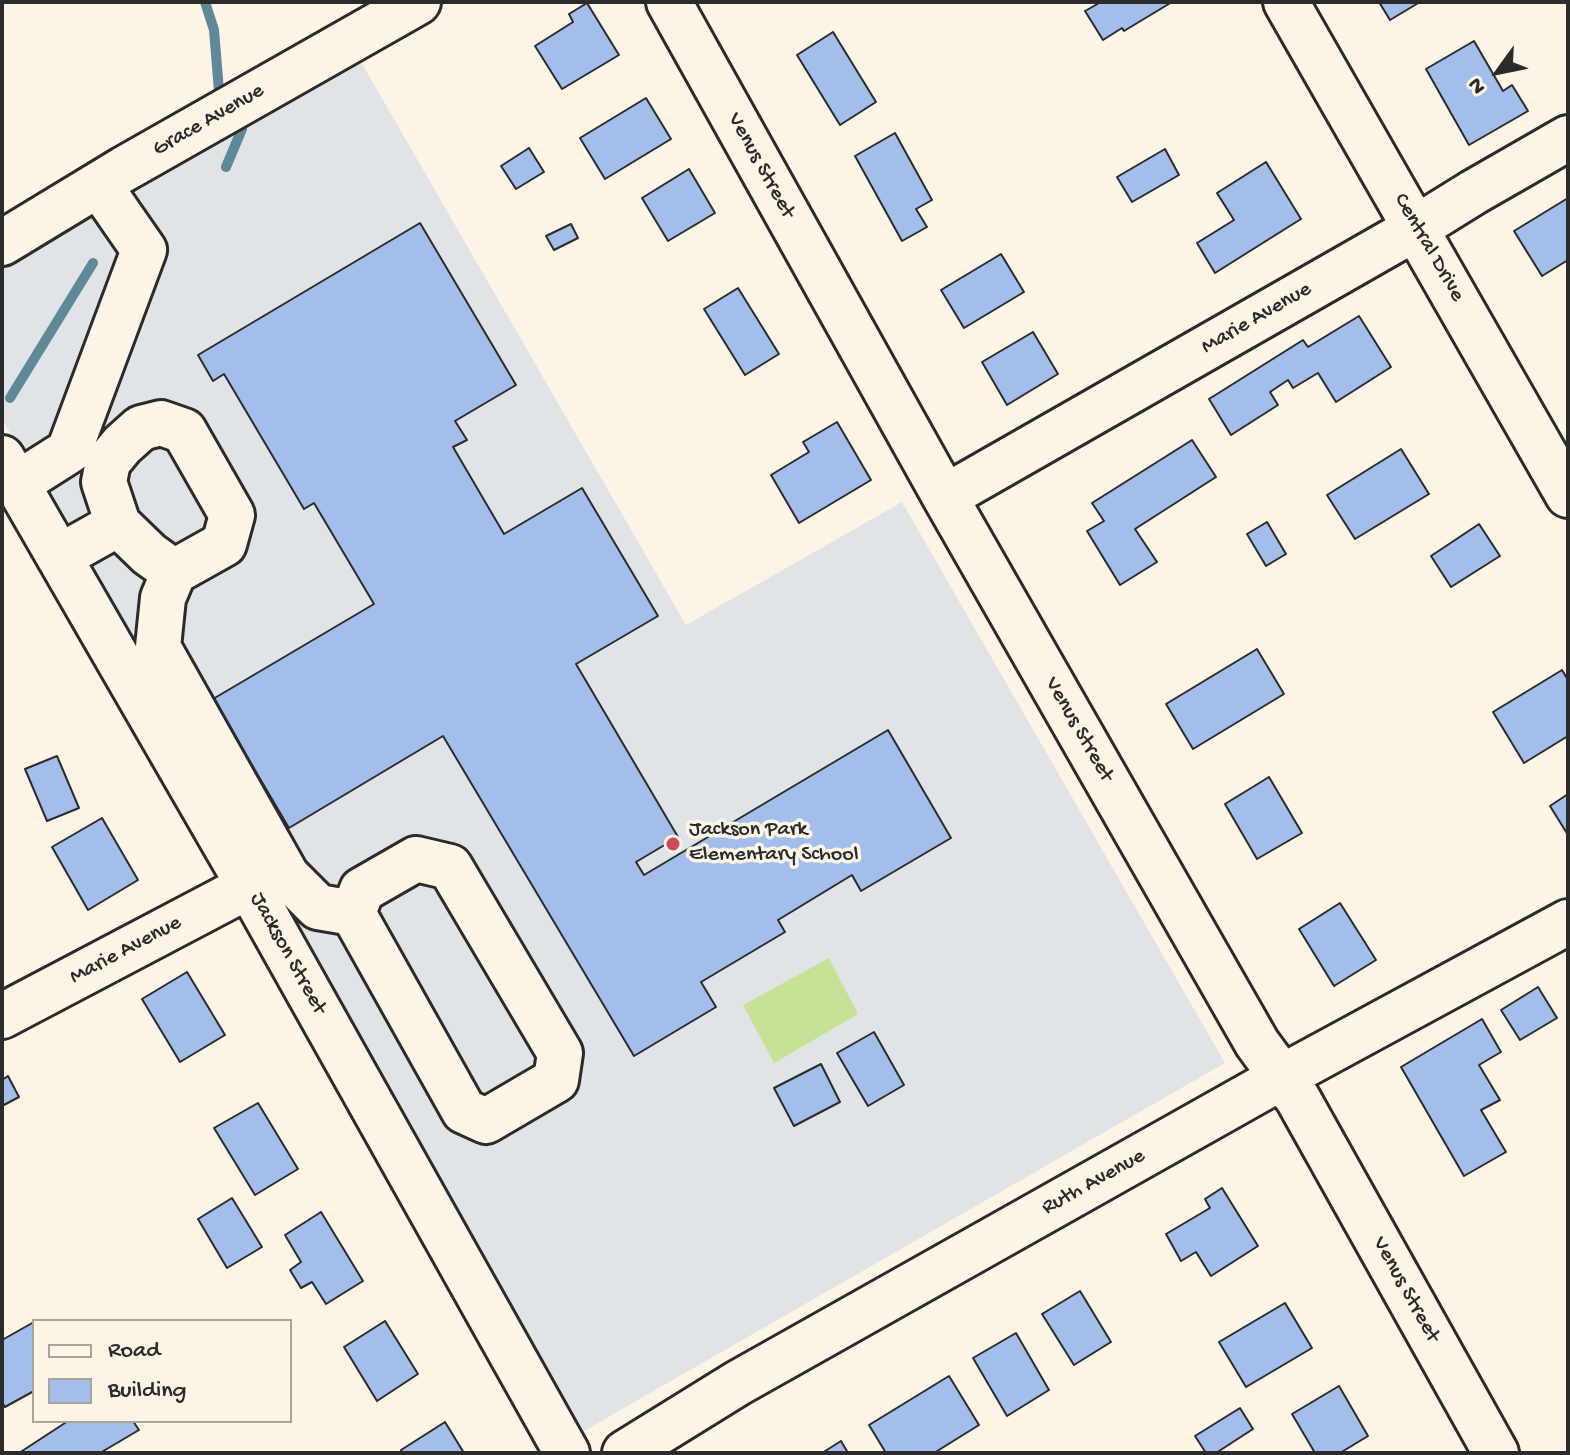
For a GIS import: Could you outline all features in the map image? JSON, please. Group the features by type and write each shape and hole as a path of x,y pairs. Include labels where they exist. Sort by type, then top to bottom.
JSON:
{"street":[{"name":"Grace Avenue","path":"2,243 418,2"},
{"name":"Venus Street","path":"669,2 945,497 1257,1043 1298,1099 1496,1453"},
{"name":"Central Drive","path":"1286,2 1568,495"},
{"name":"Marie Avenue","path":"945,497 1568,138"},
{"path":"10,471 69,451 144,250 99,185"},
{"path":"174,572 149,554 118,524 104,482 108,462 141,428 161,423 184,431 232,515 224,544 174,572 163,598 158,647 287,876 335,910 464,1111 486,1121 556,1080 560,1053 450,867 416,859 362,890 335,910 279,940"},
{"name":"Jackson Street","path":"10,471 249,886 567,1453"},
{"path":"59,557 118,524"},
{"name":"Marie Avenue","path":"2,1016 249,886"},
{"name":"Ruth Avenue","path":"625,1453 738,1383 1282,1077 1568,922"}],"shaded area":[{"name":"Jackson Park Elementary School","path":"361,62 686,625 902,502 1225,1063 584,1431 2,419 2,268"}],"green space":[{"path":"829,958 858,1014 774,1063 743,1005"}],"building":[{"path":"1101,2 1172,2 1103,40 1085,11"},
{"path":"1379,2 1420,2 1390,20"},
{"path":"587,3 619,55 562,89 535,46 573,22 569,14"},
{"path":"833,32 876,102 840,125 797,55"},
{"path":"1474,41 1503,91 1512,85 1528,111 1469,145 1426,69"},
{"path":"646,98 671,139 605,179 580,138"},
{"path":"895,133 932,200 916,209 927,227 902,241 855,156"},
{"path":"529,148 544,172 516,189 501,166"},
{"path":"1165,149 1179,175 1132,202 1117,177"},
{"path":"1266,162 1301,219 1215,273 1197,243 1234,220 1217,193"},
{"path":"689,169 715,213 668,241 642,198"},
{"path":"1568,198 1568,260 1542,276 1514,231"},
{"path":"420,223 516,385 455,421 467,440 453,447 504,534 582,488 658,616 576,664 678,837 636,862 644,875 888,730 951,838 861,891 852,875 778,920 785,932 701,982 716,1007 634,1056 443,736 289,828 213,699 374,604 314,503 304,509 224,374 213,381 198,355"},
{"path":"571,224 578,238 554,250 546,236"},
{"path":"1001,254 1024,292 964,328 941,290"},
{"path":"738,288 779,354 745,375 704,309"},
{"path":"1359,316 1391,367 1336,402 1318,373 1293,388 1288,380 1270,392 1278,405 1231,435 1209,399 1303,340 1308,347"},
{"path":"1033,332 1058,374 1007,405 982,362"},
{"path":"837,422 871,480 799,523 771,475 809,452 803,442"},
{"path":"1192,440 1216,477 1135,529 1157,562 1120,585 1087,531 1104,521 1092,503"},
{"path":"1401,449 1429,494 1355,539 1327,495"},
{"path":"1267,522 1286,554 1266,566 1247,534"},
{"path":"1479,524 1500,556 1451,587 1431,556"},
{"path":"1257,649 1284,694 1193,749 1166,704"},
{"path":"1562,670 1568,680 1568,736 1524,763 1493,712"},
{"path":"57,756 79,808 47,821 25,769"},
{"path":"1269,777 1302,833 1257,859 1225,804"},
{"path":"1568,794 1568,835 1550,806"},
{"path":"102,818 138,880 88,910 52,847"},
{"path":"1340,903 1376,960 1334,986 1299,929"},
{"path":"187,972 225,1035 180,1062 142,999"},
{"path":"1538,987 1557,1018 1520,1040 1501,1010"},
{"path":"1482,1019 1501,1052 1479,1065 1500,1100 1481,1110 1506,1152 1464,1176 1401,1067"},
{"path":"874,1032 904,1085 868,1106 837,1053"},
{"path":"821,1064 840,1102 794,1126 774,1088"},
{"path":"8,1076 19,1097 2,1106 2,1080"},
{"path":"258,1103 298,1169 255,1195 214,1128"},
{"path":"1222,1188 1258,1246 1211,1276 1196,1252 1181,1261 1166,1234 1210,1208 1205,1199"},
{"path":"232,1198 262,1247 227,1268 198,1219"},
{"path":"321,1212 363,1281 326,1304 312,1282 301,1288 290,1270 301,1262 285,1235"},
{"path":"1080,1291 1111,1342 1074,1365 1042,1314"},
{"path":"1285,1303 1312,1348 1246,1387 1219,1342"},
{"path":"385,1321 418,1374 377,1401 344,1347"},
{"path":"32,1323 32,1392 5,1407 2,1402 2,1340"},
{"path":"1016,1333 1049,1390 1007,1416 973,1358"},
{"path":"949,1376 979,1425 934,1453 886,1453 869,1425"},
{"path":"1339,1386 1368,1436 1340,1453 1315,1453 1292,1414"},
{"path":"1240,1408 1253,1429 1216,1453 1206,1453 1195,1436"},
{"path":"445,1422 464,1453 402,1453 401,1450"},
{"path":"65,1423 134,1423 139,1430 100,1453 19,1453"},
{"path":"841,1441 848,1453 822,1453"}],"waterway":[{"path":"205,2 214,30 219,91 225,101"},
{"path":"226,167 242,129 235,118"},
{"path":"10,398 93,263"}],"place":[{"name":"Jackson Park Elementary School","path":"673,844"}]}
